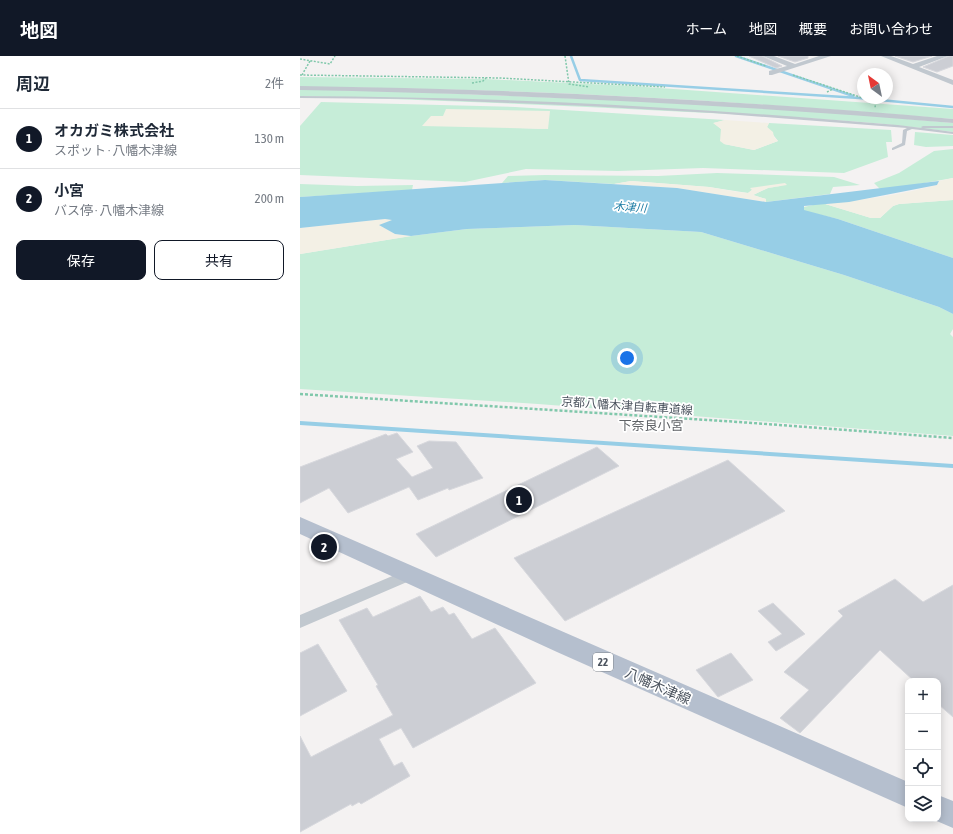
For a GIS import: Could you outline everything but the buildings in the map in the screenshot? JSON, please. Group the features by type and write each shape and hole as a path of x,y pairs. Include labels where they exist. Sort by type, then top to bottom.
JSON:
{"main road":[{"name":"八幡木津線","path":"300,525 409,576 905,794"},
{"path":"941,809 953,815"}],"street":[{"path":"767,56 794,66"},
{"path":"806,56 815,60"},
{"path":"772,73 827,56"},
{"path":"885,56 952,83"},
{"path":"912,67 944,56"},
{"path":"300,88 434,89 589,96 953,121"},
{"path":"300,622 409,576"}],"lane":[{"path":"300,97 412,98 713,112 953,134"},
{"path":"893,149 904,144 905,130 953,127"}],"path":[{"path":"300,59 330,64 335,56"},
{"path":"565,56 569,82"},
{"path":"738,56 857,96"},
{"path":"301,75 310,61"},
{"path":"301,75 500,78 665,87"},
{"path":"827,92 834,88"},
{"name":"京都八幡木津自転車道線","path":"300,394 739,422 953,438"}],"green space":[{"path":"300,77 485,79 632,86 857,102 857,104 883,104 953,109 953,119 709,101 463,90 300,87"},
{"path":"300,89 414,92 795,109 953,123 953,132 854,121 787,117 542,105 300,96"},
{"path":"321,102 515,107 725,120 714,123 721,129 724,144 754,150 778,141 767,127 769,123 891,130 892,142 886,142 888,157 844,173 703,168 618,171 526,169 465,182 300,175 300,126","holes":["431,116 443,116 548,129 519,128"]},
{"path":"915,132 953,135 953,146 926,147 914,145"},
{"path":"953,149 953,178 880,189 874,183 899,173 934,151"},
{"path":"717,173 834,177 860,185 833,187 830,194 766,202 766,199 753,195 768,188 786,185 752,190 748,193 709,187 631,181 614,184 545,180 502,183 508,176 658,176"},
{"path":"300,184 357,186 413,185 412,190 300,197"},
{"path":"953,200 953,258 838,219 804,211 804,207 822,203 871,218 880,218 893,206 899,204"},
{"path":"575,225 701,232 844,275 939,307 953,314 953,329 950,334 953,337 953,436 538,404 300,389 300,254 411,236 467,229"}],"sand":[{"path":"446,109 550,111 548,129 422,126 431,116 443,116"},
{"path":"725,120 769,123 767,127 773,132 774,137 778,141 754,150 724,144 720,141 721,129 713,123"},
{"path":"953,178 953,200 899,204 893,206 880,218 871,218 822,203 851,201 894,195 937,185 939,181"},
{"path":"631,181 709,187 748,193 752,190 750,188 785,183 787,185 768,188 753,195 766,199 766,202 677,188 614,184"},
{"path":"385,219 393,220 380,225 395,234 411,236 300,254 300,228"}],"water":[{"name":"木津川","path":"545,180 677,188 766,202 939,181 937,185 849,202 804,206 804,210 838,219 953,258 953,314 939,307 844,275 701,232 575,225 467,229 411,236 395,234 379,225 392,220 385,219 300,228 300,197"}],"waterway":[{"path":"571,56 580,80 859,98 953,107"},
{"path":"736,56 853,96"},
{"path":"300,423 953,466"}],"place":[{"name":"オカガミ株式会社","path":"519,500"},
{"name":"小宮","path":"324,547"}],"district":[{"name":"下奈良小宮","path":"651,425"}]}
